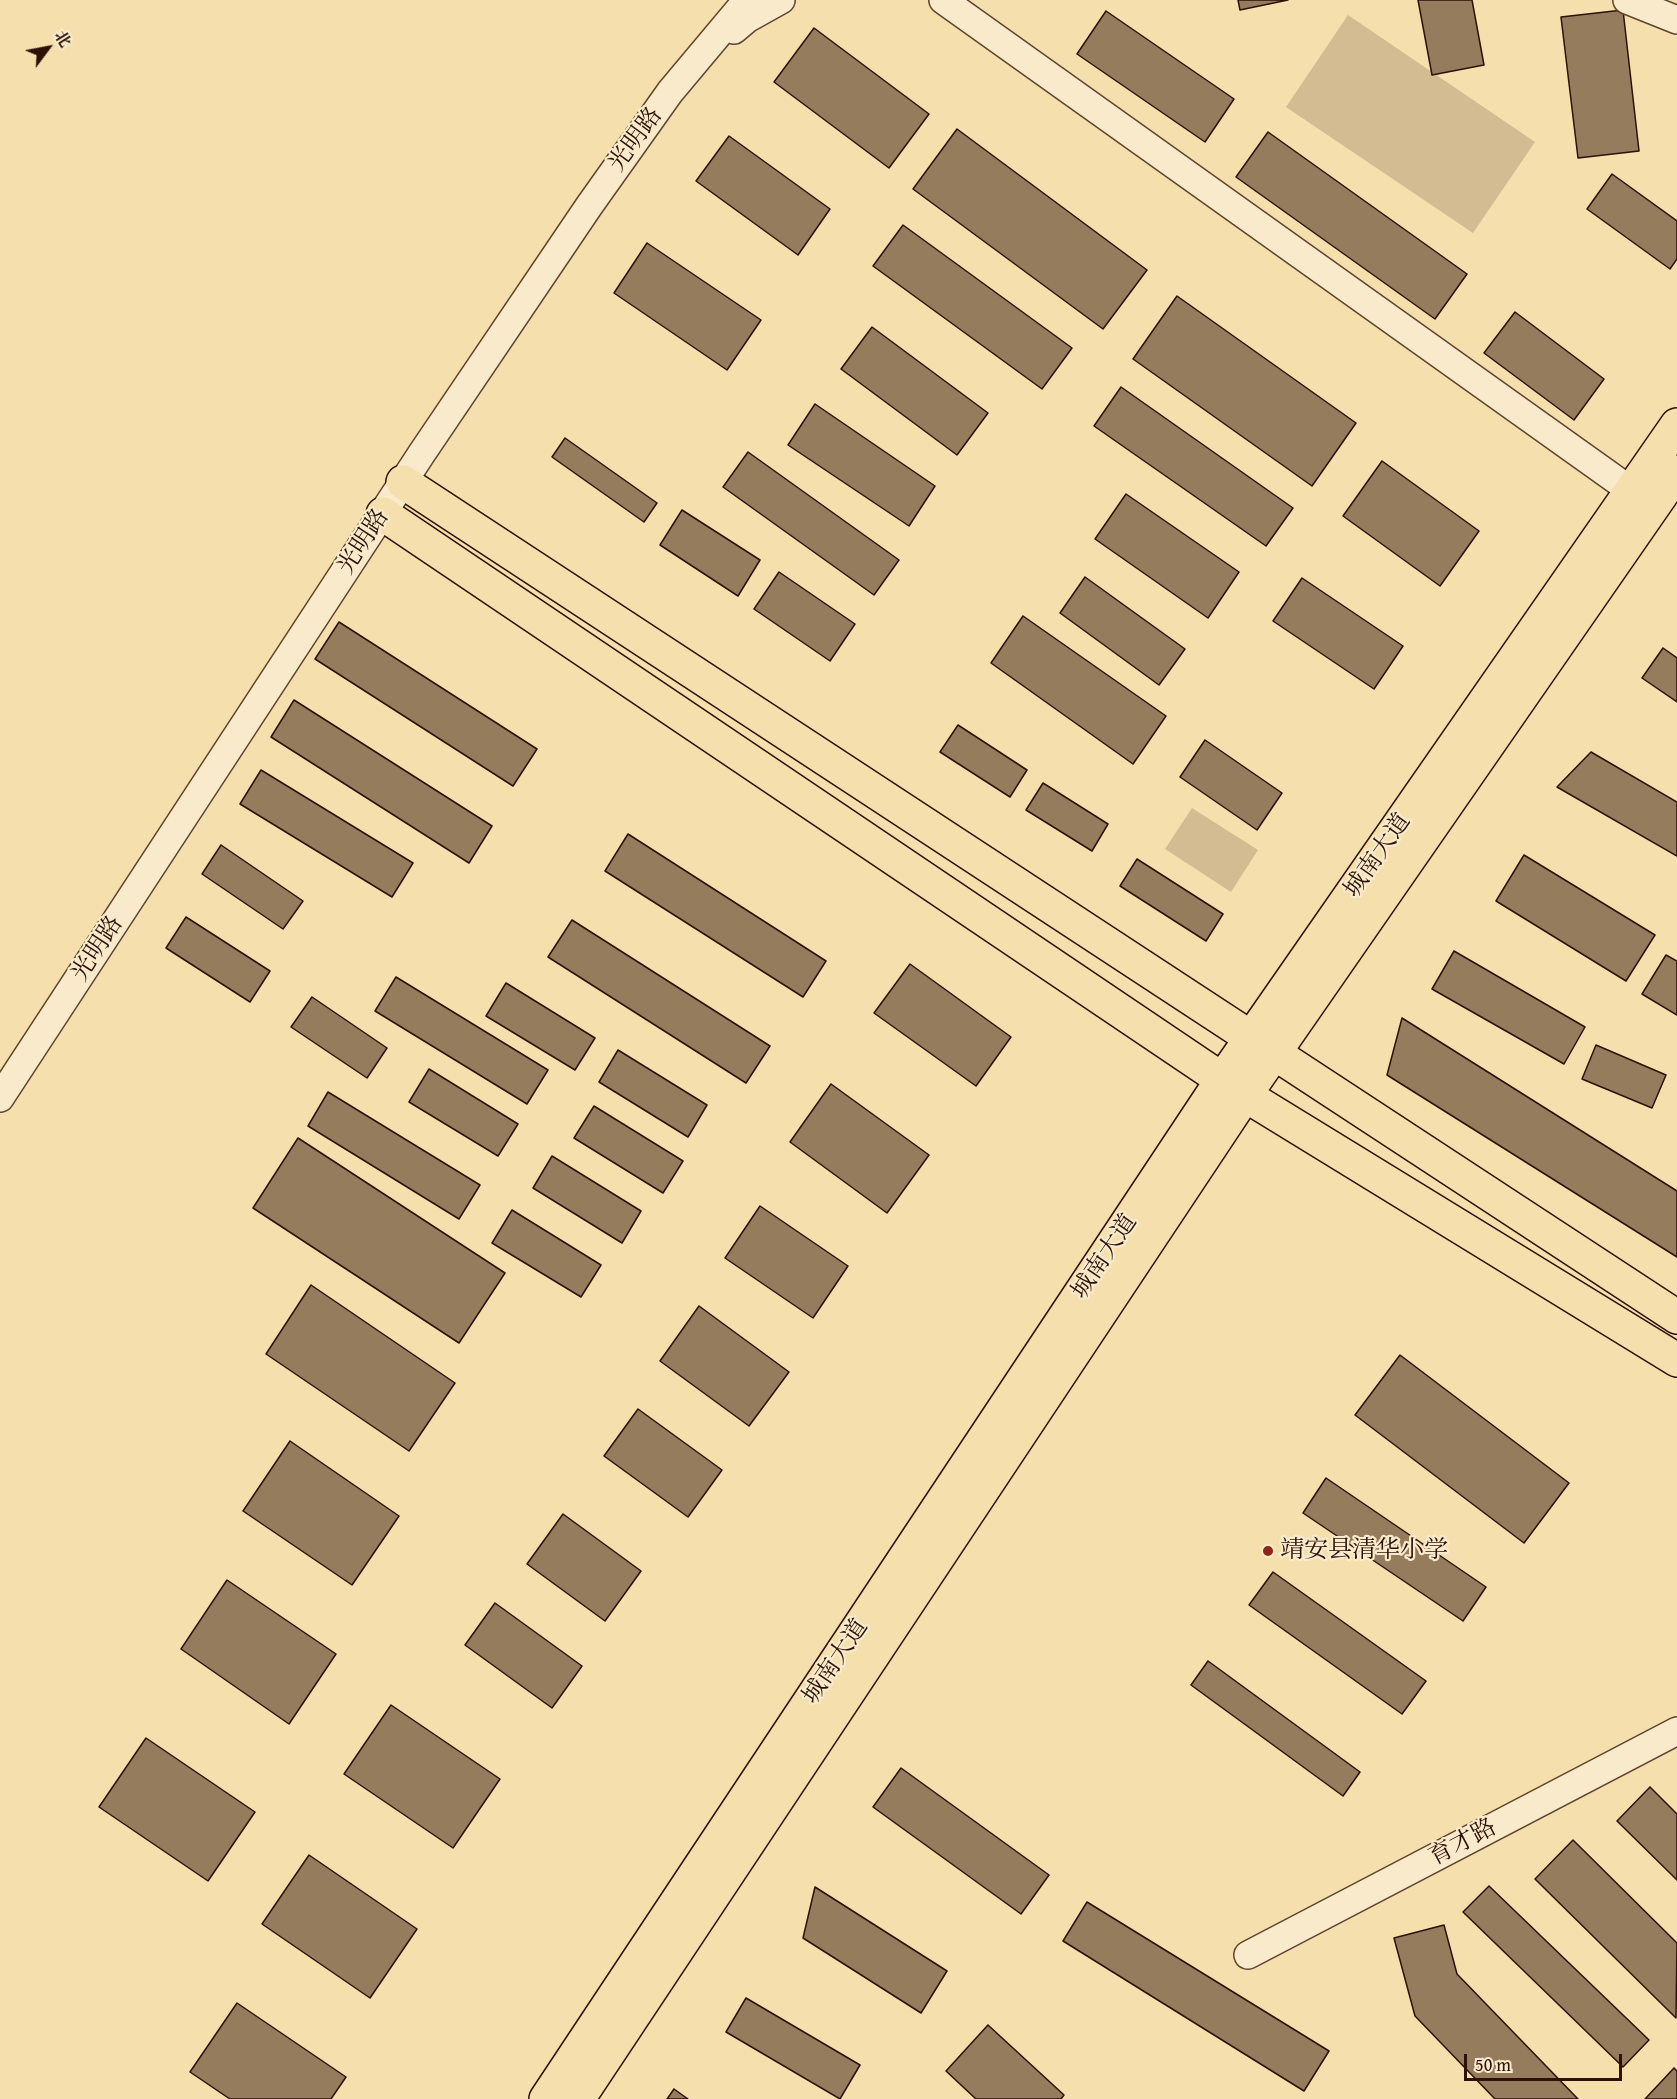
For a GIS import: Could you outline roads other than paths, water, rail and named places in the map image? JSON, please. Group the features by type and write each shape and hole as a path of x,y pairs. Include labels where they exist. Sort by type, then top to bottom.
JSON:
{"main road":[{"name":"城南大道","path":"546,2099 1234,1087 1642,498 1677,425"},
{"name":"城南大道","path":"1642,498 1677,472"},
{"path":"404,482 1677,1317"},
{"path":"383,514 1234,1087 1677,1360"},
{"name":"城南大道","path":"578,2099 1234,1087"}],"street":[{"name":"光明路","path":"0,1098 404,482 589,206 670,92 747,0"},
{"path":"670,92 709,52 747,19 781,0"},
{"path":"943,0 1642,498"},
{"path":"1627,0 1677,20"},
{"name":"育才路","path":"1248,1955 1677,1731"}],"place":[{"name":"靖安县清华小学","path":"1268,1551"}]}
